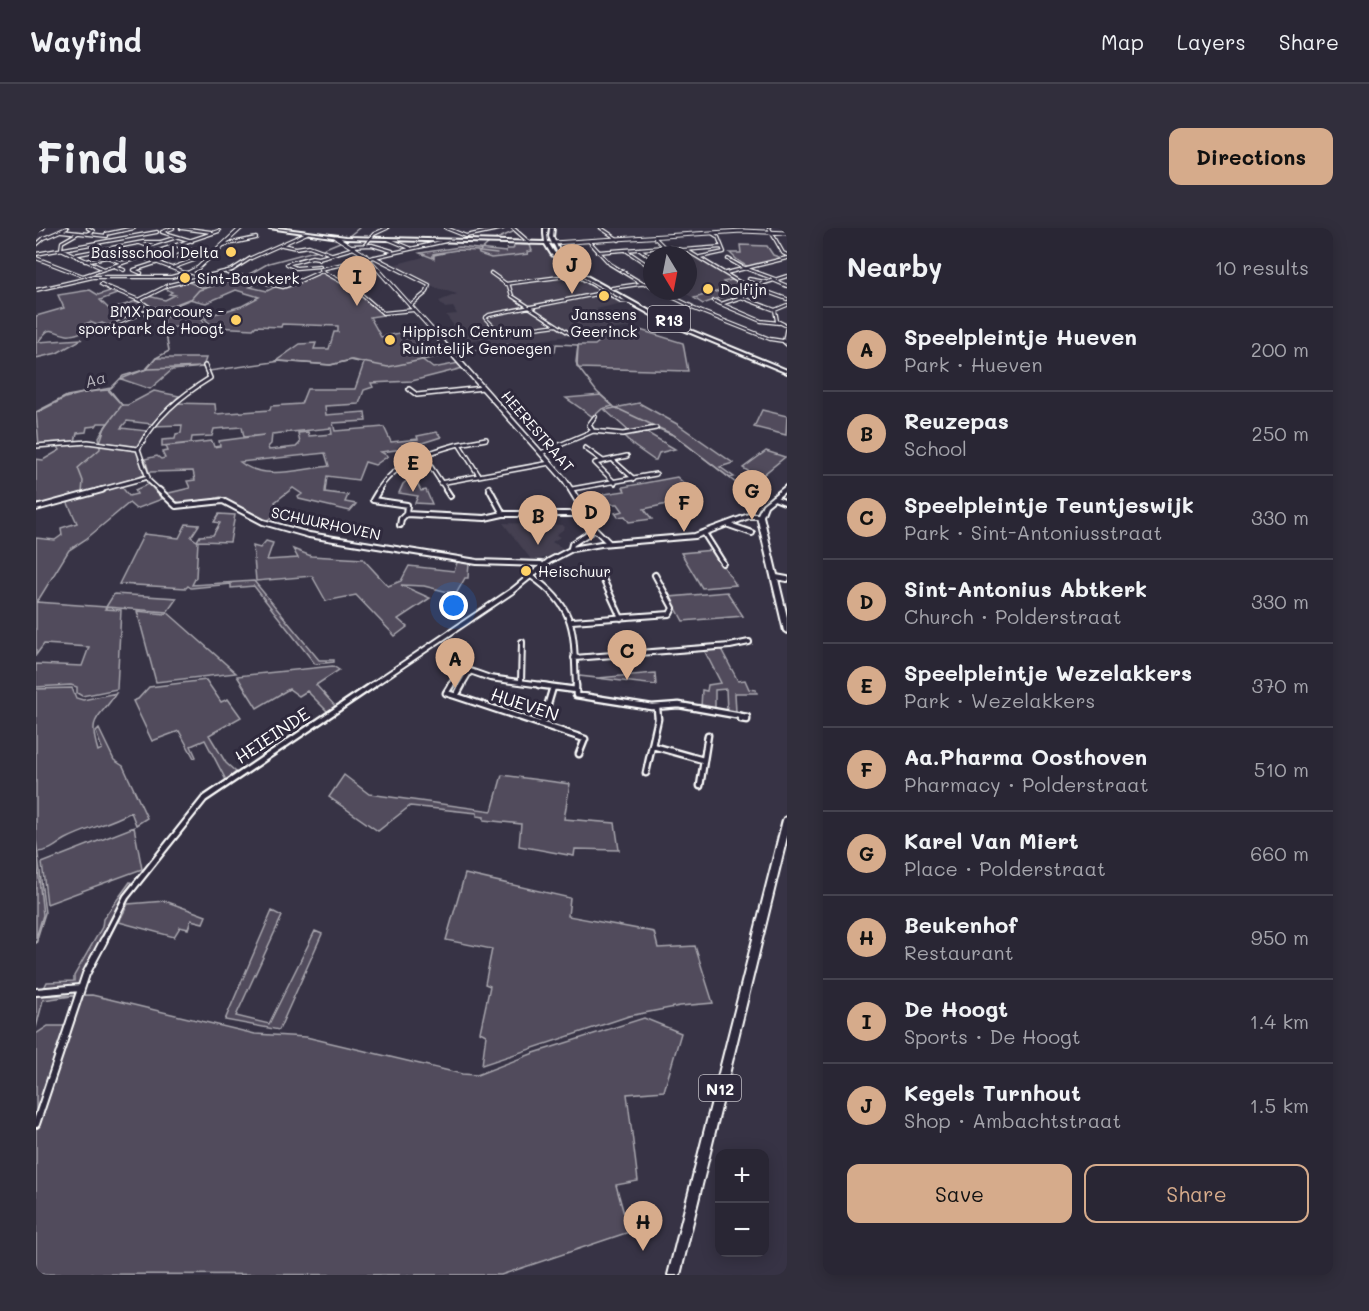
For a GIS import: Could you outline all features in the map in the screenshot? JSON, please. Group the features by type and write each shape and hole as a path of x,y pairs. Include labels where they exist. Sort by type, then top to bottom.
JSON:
{"main road":[{"path":"271,228 336,237 553,243 550,235 552,228"},
{"path":"546,228 547,243"},
{"name":"R13","path":"547,243 555,257 564,265 632,301 687,328 787,370"},
{"name":"R13","path":"553,243 558,253 568,263 621,292 632,301"},
{"path":"787,487 763,508 760,516 787,631"},
{"name":"N12","path":"674,1275 787,820"}],"street":[{"path":"36,231 43,228"},
{"path":"36,245 41,239 67,228"},
{"path":"87,234 93,231 88,228"},
{"path":"104,228 107,241"},
{"path":"61,231 102,236 134,228"},
{"path":"36,256 159,231 152,228"},
{"path":"173,228 162,232 192,241"},
{"path":"181,228 213,233"},
{"path":"36,290 93,277 171,277 194,271 241,228"},
{"path":"365,245 370,238 385,228"},
{"path":"477,228 485,232"},
{"path":"448,229 469,235 503,228"},
{"path":"513,228 530,243"},
{"path":"601,228 619,240"},
{"path":"738,228 742,231"},
{"path":"725,273 750,269 786,255 768,228"},
{"path":"36,256 83,276 219,231"},
{"path":"553,243 742,231 787,233"},
{"path":"61,250 62,242 78,233"},
{"path":"139,300 165,286 225,272 307,233"},
{"path":"700,257 723,253 718,237 712,233"},
{"path":"102,236 116,247 185,273"},
{"path":"75,255 140,243 146,246 177,237"},
{"name":"HEERESTRAAT","path":"336,237 368,258 572,489 595,529 608,543"},
{"path":"223,245 256,238"},
{"path":"655,238 663,246"},
{"path":"388,239 411,248"},
{"path":"392,251 365,245 285,264 296,268 321,269 392,251 446,241"},
{"path":"589,241 615,267 643,284"},
{"path":"281,245 295,248 319,245 314,247"},
{"path":"178,246 193,251 214,252"},
{"path":"309,246 330,254"},
{"path":"697,249 722,247"},
{"path":"598,252 643,249"},
{"path":"61,250 104,269"},
{"path":"626,250 643,262"},
{"path":"141,273 134,270 193,251"},
{"path":"172,268 194,260 182,255"},
{"path":"697,256 725,273 787,299"},
{"path":"85,261 107,257 123,263"},
{"path":"89,262 107,257"},
{"path":"374,257 429,285 429,290 418,298 414,305 410,306"},
{"path":"318,258 321,269 355,288 383,313 414,310"},
{"path":"728,259 774,279 786,289"},
{"path":"564,265 562,267 621,301 632,301"},
{"path":"114,266 124,270"},
{"path":"225,272 278,286 296,284 321,269"},
{"path":"190,272 203,282"},
{"path":"491,273 511,288 512,296 569,333"},
{"path":"505,284 575,274"},
{"path":"288,276 300,281"},
{"path":"752,286 787,276"},
{"path":"749,279 765,282"},
{"path":"197,284 208,280"},
{"path":"95,333 151,310 150,306 139,300 101,284"},
{"path":"612,288 643,284"},
{"path":"621,292 624,288"},
{"path":"759,289 738,296 775,310 787,304"},
{"path":"557,325 502,332 485,318 489,315 607,292"},
{"path":"721,304 742,297"},
{"path":"678,300 787,344"},
{"path":"714,301 761,321 779,323 787,327 786,339 783,341"},
{"path":"775,310 779,323"},
{"path":"36,448 88,442 138,449 143,438 171,404 210,378 205,366"},
{"path":"409,389 417,395 483,388"},
{"path":"593,431 589,425 595,417"},
{"path":"541,453 593,431 623,434 656,428"},
{"path":"400,525 401,519 406,514 407,506 373,500 384,479 411,461 459,444 486,439"},
{"path":"459,444 478,474"},
{"path":"585,448 603,461"},
{"name":"SCHUURHOVEN","path":"138,449 148,477 155,488 176,506 223,501 263,522 309,535 477,562 541,564"},
{"path":"615,483 596,464 627,456"},
{"path":"614,461 634,479"},
{"path":"440,483 478,474 550,463"},
{"path":"431,467 440,483 446,486 450,496"},
{"path":"572,489 656,474"},
{"path":"36,508 148,477"},
{"path":"489,487 502,514"},
{"path":"774,498 787,502"},
{"path":"406,514 485,518 502,514 587,513"},
{"path":"541,564 571,548 704,533 749,516 760,516"},
{"path":"729,525 752,533"},
{"path":"571,548 572,544 595,529"},
{"path":"704,533 723,563"},
{"name":"HEIEINDE","path":"36,1124 80,988 126,897 204,799 491,606 531,576 541,564"},
{"path":"572,621 672,612 673,608 655,575"},
{"path":"531,576 550,587 566,608 572,621 576,690"},
{"path":"776,577 787,579"},
{"path":"604,581 621,618"},
{"path":"521,682 522,642"},
{"path":"574,658 730,646 749,642"},
{"path":"462,668 470,671 456,696 446,693 462,668"},
{"name":"HUEVEN","path":"470,671 490,678 576,690 576,695 657,708"},
{"path":"542,724 553,687"},
{"name":"HUEVEN","path":"456,696 586,736 579,754"},
{"path":"646,772 658,720 657,708 679,705 741,716"},
{"path":"700,786 708,735"},
{"path":"653,746 703,759"},
{"path":"36,992 80,988"}],"shaded area":[{"path":"515,244 530,245 532,251 527,252 528,254 491,258 479,254 478,251 457,250 433,254 433,258 420,253 459,247 506,252 507,249 513,249"},
{"path":"524,244 545,245 550,254 561,264 627,302 596,309 631,327 491,347 483,339 465,341 446,315 457,314 453,307 445,308 439,301 457,294 433,287 428,282 393,265 427,256 434,258 435,255 457,251 479,252 491,258 527,254 531,251"},
{"path":"740,245 767,246 773,255 782,258 749,267 730,253 741,253"},
{"path":"697,258 732,280 724,281 731,287 697,297"},
{"path":"323,272 354,289 383,315 370,317 381,337 413,330 426,344 409,349 433,368 459,363 463,368 412,381 371,383 373,387 364,390 359,404 325,406 326,415 365,412 366,421 333,423 335,431 384,427 391,442 418,439 417,436 437,432 441,437 403,449 381,452 388,456 375,465 365,462 358,480 327,476 325,492 348,495 345,502 356,504 350,511 299,499 298,497 302,494 293,488 275,502 281,510 266,522 221,497 192,504 172,499 165,494 190,488 187,481 195,480 193,471 149,472 145,459 157,456 161,459 165,458 162,452 168,451 166,446 212,441 214,447 220,446 219,441 264,435 244,437 242,427 214,429 212,436 192,437 191,443 162,446 162,440 175,439 176,434 181,433 182,425 153,426 174,403 215,404 216,414 270,410 271,406 301,404 307,389 355,389 364,363 350,360 331,365 276,361 300,344 316,343 314,349 329,349 334,332 338,332 338,326 282,324 281,327 256,326 253,329 214,327 205,319 208,316 242,306 259,297 236,290 206,303 189,299 171,306 152,307 141,300 148,296 165,300 175,295 169,294 172,292 164,288 186,281 203,288 241,277 259,283 250,287 267,291 277,286 298,285","holes":["331,428 332,434 309,436 308,432 298,433 300,443 296,447 269,450 268,447 271,444 272,434","325,453 329,466 295,471 260,471 240,462"]},
{"path":"732,280 756,289 736,295 733,293 703,304 697,300 697,297 730,288 723,282"},
{"path":"90,290 98,295 110,291 117,294 100,300 110,310 136,301 147,306 149,310 109,326 90,322 80,326 87,330 75,334 67,335 51,330 46,332 38,342 82,339 57,353 36,358 36,316 64,308 58,295"},
{"path":"174,313 205,315 202,320 206,325 164,328 163,318"},
{"path":"640,330 683,343 688,371 578,368 576,362 578,345 595,345 605,337"},
{"path":"156,358 206,358 203,367 172,370 150,389 121,379 146,369"},
{"path":"108,390 122,405 128,405 154,391 179,396 152,424 127,421 121,428 147,431 138,447 100,442 99,437 108,423 98,423 96,426 87,427 86,432 77,433 75,442 39,445 36,413 65,398 87,392"},
{"path":"601,395 613,406 602,409 593,417 566,398"},
{"path":"639,403 677,424 733,463 720,467 734,477 730,478 675,436 657,428 644,431 675,449 659,453 654,460 634,446 624,436 631,433 605,410"},
{"path":"762,410 787,416 786,435 754,427"},
{"path":"89,443 138,450 146,475 36,507 36,459 43,460 60,450 57,445"},
{"path":"766,451 785,457 759,478 743,468"},
{"path":"677,477 699,497 644,509 652,519 629,522 625,516 618,517 615,513 623,511 618,504 611,504 604,494 625,491 623,487"},
{"path":"410,478 415,479 421,491 426,490 432,504 415,503 418,496 399,493 403,484"},
{"path":"149,484 162,499 136,509 129,503 86,539 69,550 37,602 106,607 114,594 177,598 167,612 236,673 156,682 137,611 165,614 166,612 107,607 105,609 121,610 117,689 82,696 77,693 77,687 71,685 36,687 36,664 82,666 89,647 44,644 36,655 36,538 55,540 62,535 61,528 77,523 67,501 121,486 129,496 137,494 135,490"},
{"path":"219,514 235,515 230,542 198,541 196,577 192,585 254,581 319,660 334,660 334,662 315,664 254,586 231,588 231,584 191,588 188,586 186,588 119,584 144,534 179,538 186,524 199,525 191,537 197,541 200,536 213,535 220,523 214,522"},
{"path":"503,523 563,525 565,528 556,535 560,537 552,542 563,548 541,559 542,561 533,562"},
{"path":"266,541 273,543 267,560 298,558 293,549 311,556 363,559 388,586 401,581 409,566 454,571 458,560 469,562 468,578 465,578 456,594 424,586 401,585 430,598 398,619 407,627 395,636 356,595 326,601 312,576 256,581 253,546 260,548"},
{"path":"713,550 736,585 702,588 681,553"},
{"path":"727,592 743,616 683,621 670,597"},
{"path":"721,649 738,681 745,680 749,689 756,690 757,693 735,693 736,712 727,711 726,689 715,690 715,709 701,707 702,690 707,691 708,685 721,683 704,650"},
{"path":"333,666 339,670 316,685 336,707 328,712 307,691 299,696 289,689 257,708 237,676"},
{"path":"655,673 656,685 579,676 598,678"},
{"path":"206,680 221,702 228,699 241,717 209,735 226,763 236,772 226,780 205,740 191,746 196,757 194,758 179,731 152,741 133,701 149,687"},
{"path":"72,688 76,698 83,700 116,693 97,718 94,730 95,739 98,751 102,749 96,732 99,729 114,760 123,766 147,818 136,825 131,812 74,835 49,849 36,852 36,689"},
{"path":"344,775 369,794 492,811 502,775 570,784 564,819 615,823 619,850 575,849 574,856 519,846 521,824 484,820 484,817 477,816 477,813 410,806 378,831 329,797"},
{"path":"134,827 142,869 47,904 42,863"},
{"path":"36,852 43,915 36,938"},
{"path":"465,874 570,898 568,916 654,932 658,948 695,946 713,1003 680,1006 629,1016 482,1065 486,1035 480,1032 490,986 485,984 492,949 446,940"},
{"path":"130,882 133,883 79,986 44,988 47,982 74,981 74,976 102,927 103,919"},
{"path":"165,901 206,916 203,923 191,920 188,929 180,927 174,937 119,922 128,904"},
{"path":"272,911 282,916 236,1016 269,1024 315,931 322,934 279,1030 225,1020"},
{"path":"92,995 255,1034 306,1037 462,1074 477,1075 534,1053 644,1018 681,1033 664,1091 627,1094 638,1181 616,1185 629,1232 501,1275 36,1274 36,1034 48,1026 72,1026 80,1001 72,996 43,1000 36,1028 36,996"}],"waterway":[{"name":"Aa","path":"349,236 359,228"},
{"path":"492,241 515,231"},
{"name":"Aa","path":"323,249 340,242"},
{"path":"479,252 489,243"},
{"name":"Aa","path":"244,277 269,263 318,250"},
{"path":"480,252 497,254"},
{"path":"434,259 434,255 444,253"},
{"name":"Aa","path":"36,412 67,396 111,388 123,376 147,369 156,358 169,351 163,318 174,313 174,306 191,299 199,290 241,278"},
{"path":"454,354 514,344 515,351 555,352 556,344 578,345 577,366 597,392 613,406"},
{"path":"209,371 281,361 330,365 352,360 388,367 451,354"},
{"path":"148,369 204,367 206,371"},
{"path":"100,442 105,427 122,405 109,389"},
{"path":"614,407 674,435 750,494"},
{"path":"82,493 83,481 78,468 100,449 100,444"},
{"name":"Aa","path":"36,839 45,913 36,942"}],"place":[{"name":"Basisschool Delta","path":"231,252"},
{"name":"Sint-Bavokerk","path":"185,278"},
{"name":"Dolfijn","path":"708,289"},
{"name":"Kegels Turnhout","path":"572,294"},
{"name":"Janssens Geerinck","path":"604,296"},
{"name":"De Hoogt","path":"357,306"},
{"name":"BMX parcours - sportpark de Hoogt","path":"236,320"},
{"name":"Hippisch Centrum Ruimtelijk Genoegen","path":"390,340"},
{"name":"Speelpleintje Wezelakkers","path":"413,492"},
{"name":"Karel Van Miert","path":"752,520"},
{"name":"Aa.Pharma Oosthoven","path":"684,532"},
{"name":"Sint-Antonius Abtkerk","path":"591,541"},
{"name":"Reuzepas","path":"538,545"},
{"name":"Heischuur","path":"526,571"},
{"name":"Speelpleintje Teuntjeswijk","path":"627,680"},
{"name":"Speelpleintje Hueven","path":"455,688"},
{"name":"Beukenhof","path":"643,1251"}]}
